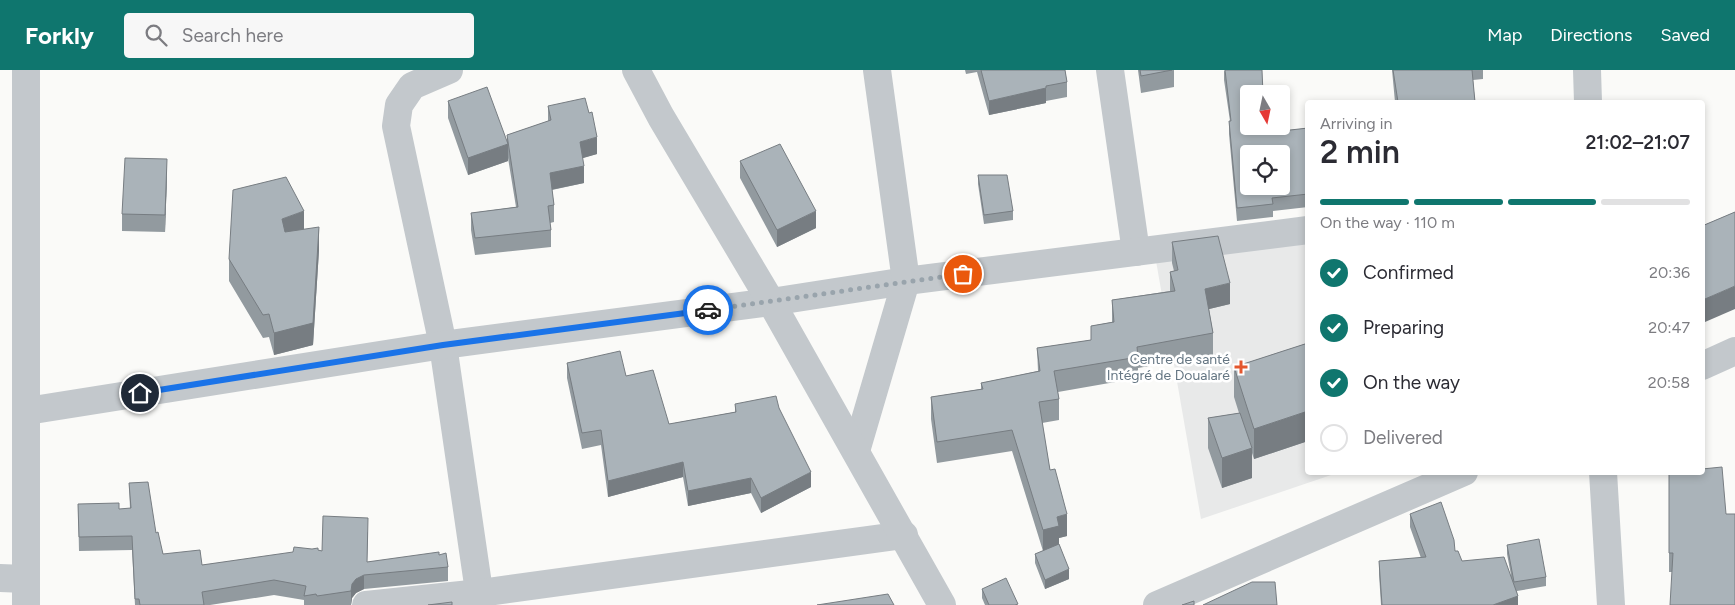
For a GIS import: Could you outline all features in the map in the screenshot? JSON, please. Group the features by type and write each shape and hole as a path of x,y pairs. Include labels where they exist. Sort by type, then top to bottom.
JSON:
{"street":[{"path":"17,587 27,411 26,70"},
{"path":"449,70 412,86 399,104 396,126 443,345 480,599"},
{"path":"636,70 661,117 771,302 942,605"},
{"path":"856,451 906,281 877,70"},
{"path":"1110,70 1136,252"},
{"path":"1587,70 1588,100"},
{"path":"27,411 443,345 771,302 906,281 1305,230"},
{"path":"1705,365 1735,351"},
{"path":"1157,605 1457,475"},
{"path":"1603,475 1611,605"},
{"path":"366,605 480,599 904,535"}],"shaded area":[{"name":"Centre de santé Intégré de Doualaré","path":"1305,240 1305,475 1331,475 1201,519 1156,261"}],"building":[{"path":"981,70 1065,70 1067,82 989,101"},
{"path":"1140,70 1172,70 1141,76"},
{"path":"1225,70 1262,70 1263,85 1240,85 1240,135 1290,135 1290,130 1305,128 1305,194 1272,198 1273,204 1237,208 1229,121 1231,121"},
{"path":"1393,70 1472,70 1475,100 1398,100"},
{"path":"487,87 508,144 468,158 448,101"},
{"path":"585,98 589,113 592,112 597,137 580,142 584,166 550,173 554,205 548,206 551,230 475,238 471,213 518,207 507,135 551,120 548,106"},
{"path":"780,144 816,211 777,230 740,161"},
{"path":"125,158 167,159 165,215 122,214"},
{"path":"978,175 1007,175 1013,211 984,215"},
{"path":"286,177 304,211 282,219 285,232 319,227 313,323 274,333 269,314 263,315 229,259 233,190"},
{"path":"1735,212 1735,286 1705,299 1705,225"},
{"path":"1218,236 1230,283 1205,289 1213,333 1137,347 1138,357 1054,371 1059,399 1039,402 1050,470 1055,469 1067,514 1057,517 1059,526 1043,530 1012,430 937,442 931,397 983,389 981,383 1040,371 1037,348 1091,340 1091,326 1114,322 1112,300 1175,291 1170,272 1178,270 1172,242"},
{"path":"1305,344 1305,412 1254,429 1234,367"},
{"path":"620,351 626,376 653,370 669,424 736,412 735,404 776,396 779,408 811,472 761,498 751,478 688,491 683,462 608,481 601,430 582,433 567,363"},
{"path":"1240,413 1252,448 1222,458 1208,418"},
{"path":"1722,467 1726,514 1735,514 1735,605 1670,605 1673,553 1669,553 1669,475 1705,475 1705,469"},
{"path":"148,482 156,533 158,532 163,554 200,550 202,565 293,552 294,547 318,548 318,550 322,551 323,516 368,518 367,562 439,552 439,555 446,553 448,567 364,575 356,579 352,584 351,591 317,596 316,594 304,596 306,586 274,580 202,592 204,605 140,605 139,599 135,599 132,536 79,537 78,504 119,503 119,509 131,508 129,483"},
{"path":"1441,502 1454,540 1455,551 1458,551 1462,561 1504,557 1518,596 1493,605 1382,605 1379,561 1426,557 1410,514"},
{"path":"1539,539 1546,577 1514,582 1507,545"},
{"path":"1059,544 1069,569 1045,580 1035,554"},
{"path":"1006,578 1018,604 989,605 982,589"},
{"path":"1252,582 1275,582 1277,605 1203,605"},
{"path":"888,594 894,605 817,605"},
{"path":"1194,601 1194,605 1182,605"},
{"path":"452,602 452,605 428,605"}],"way so far":[{"path":"708,310 963,274"}],"place":[{"name":"Centre de santé Intégré de Doualaré","path":"1241,367"}],"route":[{"path":"140,393 443,345 708,310"}]}
